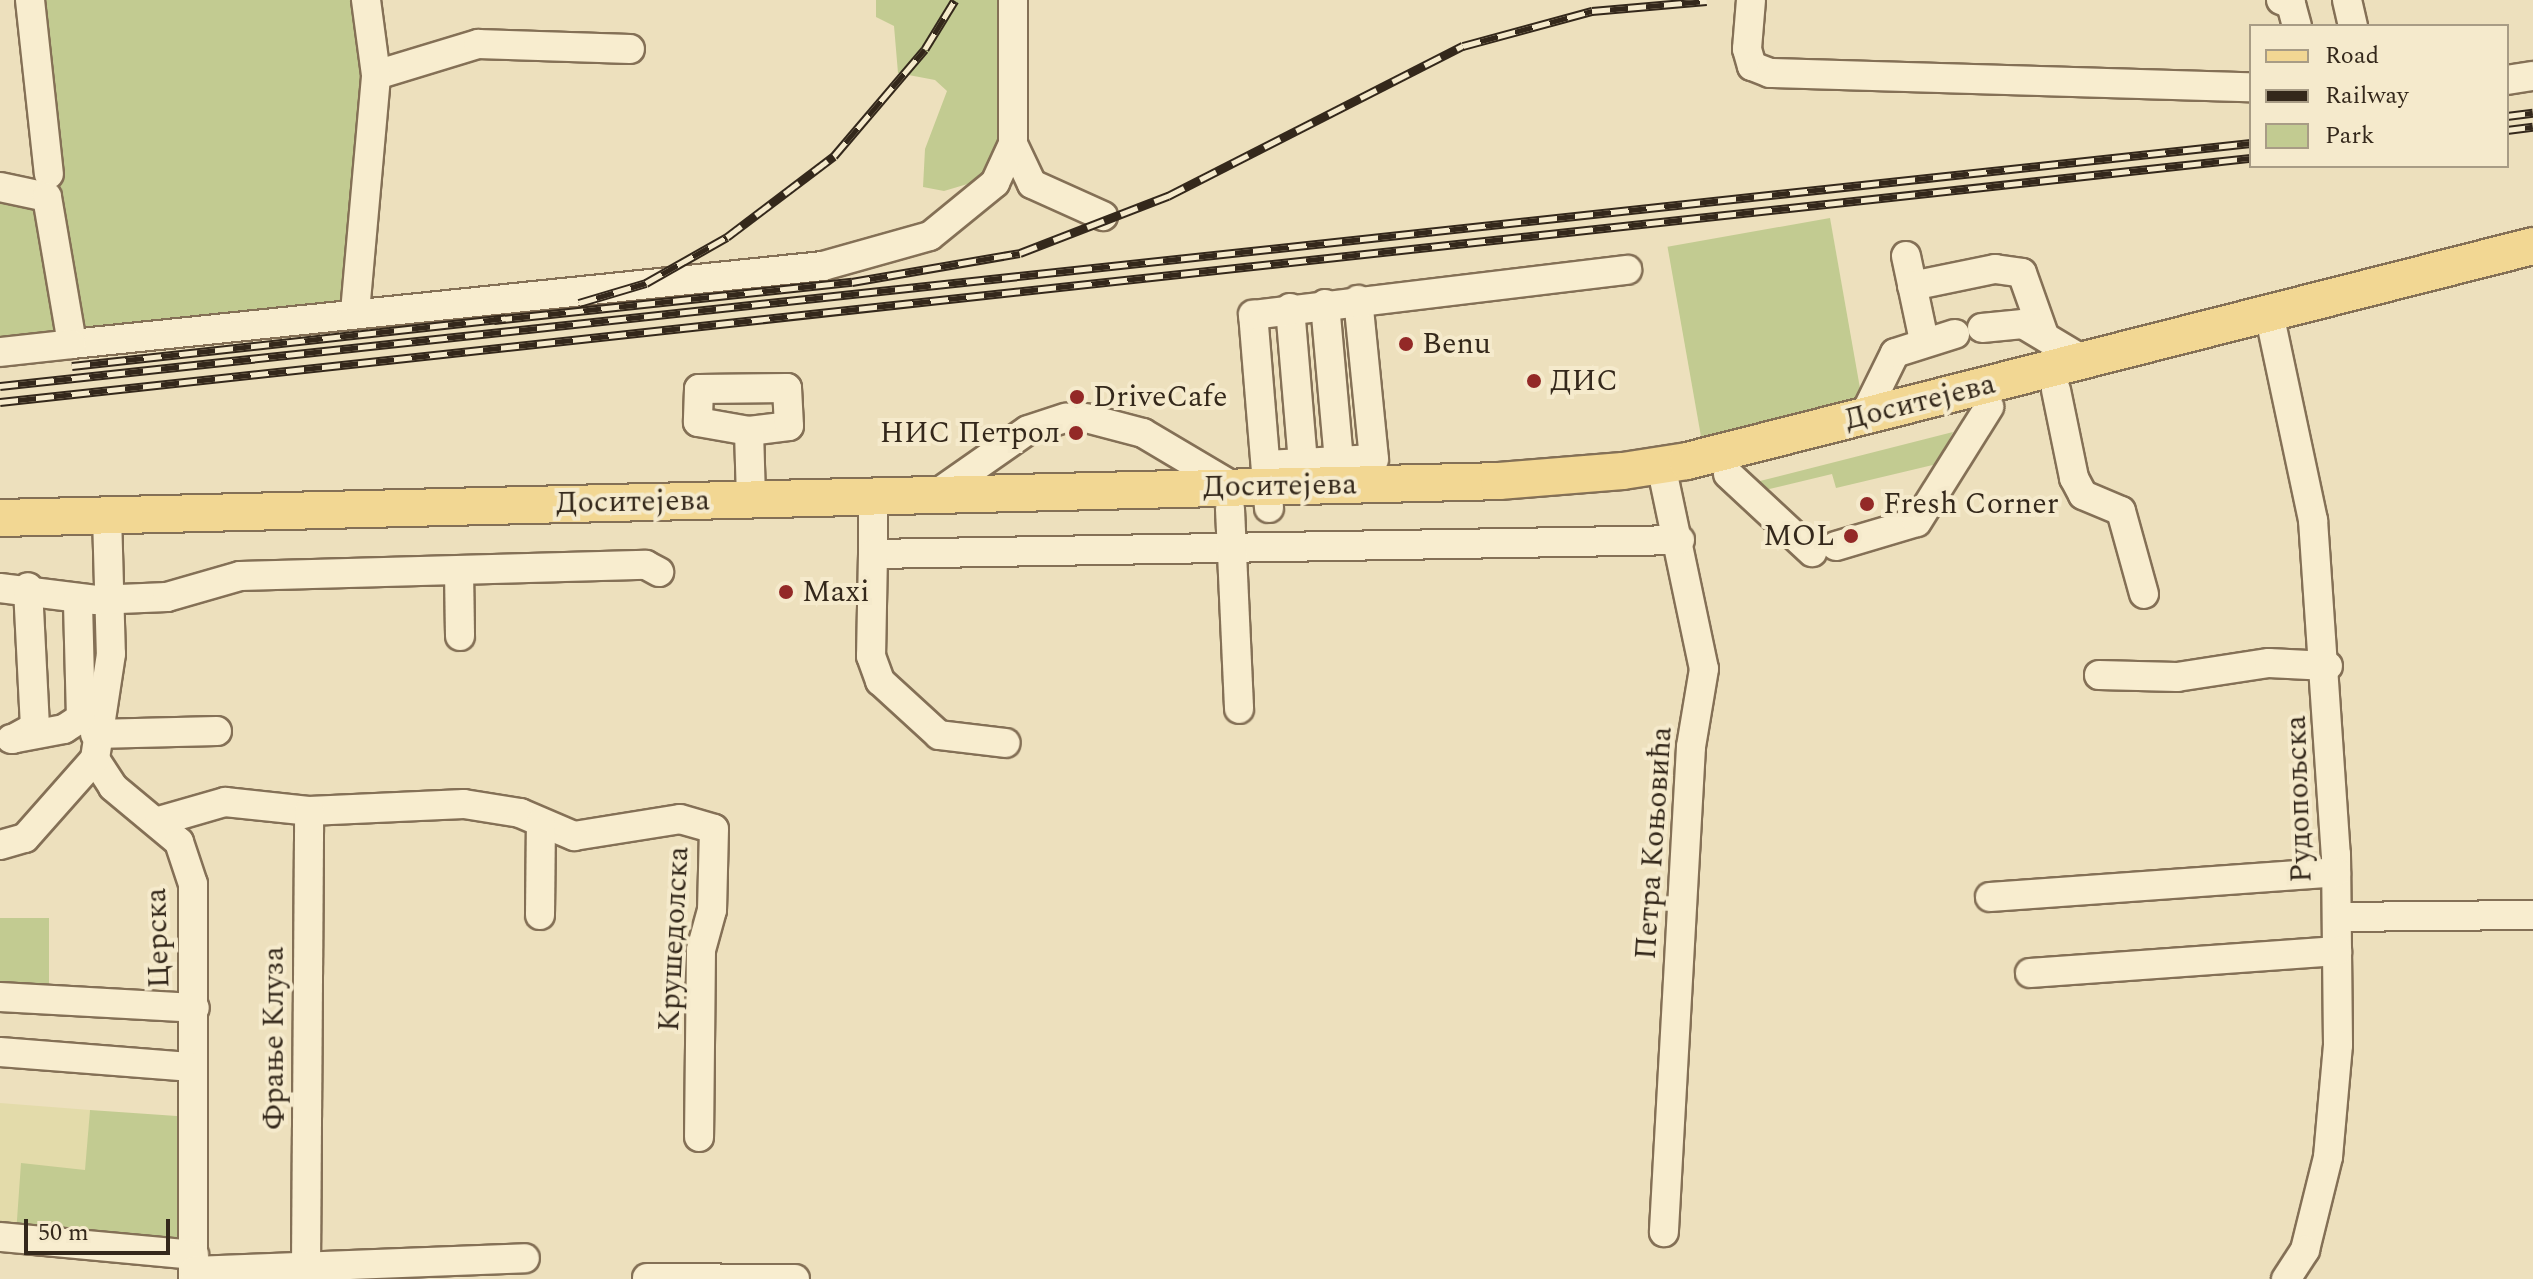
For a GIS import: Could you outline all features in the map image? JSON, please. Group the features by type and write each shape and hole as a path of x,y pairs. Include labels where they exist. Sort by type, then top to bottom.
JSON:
{"main road":[{"name":"Доситејева","path":"517,516 751,499 873,507 935,495 1254,491 1497,503 1664,476 1728,474 2056,390 2533,246"},
{"name":"Доситејева","path":"1664,476 1864,416 2083,360 2533,268"},
{"name":"Доситејева","path":"0,539 107,526 873,507 1254,491"},
{"name":"Доситејева","path":"0,518 107,526"}],"street":[{"path":"30,0 49,174"},
{"path":"355,312 376,75 366,0"},
{"path":"0,352 355,312 823,266 887,251 963,216 995,183 1013,144 1013,0"},
{"path":"1751,0 1747,49 1752,66 1770,73 2249,87"},
{"path":"2281,0 2291,4 2296,24"},
{"path":"2347,0 2353,24"},
{"path":"376,75 478,44 630,49"},
{"path":"2509,80 2533,76"},
{"path":"1013,144 1032,184 1103,216"},
{"path":"0,187 47,197 72,344"},
{"path":"1906,256 1924,341"},
{"path":"1912,286 1995,269 2022,273 2043,332"},
{"path":"1239,709 1232,549 1254,491 1249,323 1259,312 1627,270"},
{"path":"1254,491 1303,463 1374,458 1358,300"},
{"path":"1325,304 1339,461"},
{"path":"1290,308 1303,463"},
{"path":"1864,416 1886,364 1924,341 2016,322 2043,332 2083,360"},
{"name":"Рудопољска","path":"2271,324 2313,520 2328,666 2337,917 2328,1157 2305,1250 2286,1279"},
{"path":"2056,390 2074,478 2083,495 2121,511 2144,594"},
{"path":"1728,474 1824,549 1917,522 1989,407"},
{"path":"935,495 1028,430 1076,418 1143,433 1254,491"},
{"path":"749,431 751,499"},
{"name":"Петра Коњовића","path":"1664,476 1680,540 1704,675 1691,747 1664,1232"},
{"path":"873,507 871,656 880,681 939,735 1006,743"},
{"path":"0,845 25,838 95,747 111,654 107,526"},
{"path":"873,554 1680,540"},
{"path":"0,588 28,587 78,600 167,597 240,576 646,565 659,572"},
{"path":"459,571 460,636"},
{"path":"6,740 35,727 28,587"},
{"path":"6,740 64,729 81,718 78,600"},
{"path":"2099,675 2232,675 2269,663 2328,666"},
{"path":"95,747 217,731"},
{"name":"Церска","path":"95,747 113,787 159,821 179,842 193,884 194,1268"},
{"name":"Крушедолска","path":"159,821 225,802 309,811 464,804 541,823 574,836 694,818 714,829 712,910 701,950 699,1137"},
{"name":"Фрање Клуза","path":"306,1267 309,811"},
{"path":"540,915 541,823"},
{"path":"1990,897 2336,872"},
{"path":"2337,917 2533,915"},
{"path":"2030,973 2337,951"},
{"path":"0,997 195,1008"},
{"path":"0,1052 192,1067"},
{"path":"0,1237 194,1268 525,1258"},
{"path":"647,1278 795,1279"}],"shaded area":[{"path":"0,1103 90,1110 86,1170 16,1234 0,1232"}],"green space":[{"path":"30,0 366,0 355,312 0,352 0,187 47,197"},
{"path":"876,0 1013,0 1013,144 981,180 944,191 923,187 925,149 947,91 935,80 898,73 894,26 876,17"},
{"path":"1830,218 1865,416 1702,445 1668,247"},
{"path":"1953,432 1937,464 1836,488 1832,474 1761,491 1752,483"},
{"path":"0,918 49,918 49,987 0,987"},
{"path":"90,1110 191,1117 194,1255 16,1234 21,1163 85,1170"}],"railway":[{"path":"579,303 646,283 727,237 834,156 925,49 955,0"},
{"path":"494,320 852,282 1020,253 1168,196 1463,46 1592,11 1707,1"},
{"path":"2509,116 2533,113"},
{"path":"2509,130 2533,127"},
{"path":"0,386 2249,143"},
{"path":"0,402 2249,158"},
{"path":"72,366 505,318"}],"place":[{"name":"Benu","path":"1406,344"},
{"name":"ДИС","path":"1534,381"},
{"name":"DriveCafe","path":"1077,397"},
{"name":"НИС Петрол","path":"1076,433"},
{"name":"Fresh Corner","path":"1867,504"},
{"name":"MOL","path":"1851,536"},
{"name":"Maxi","path":"786,592"}]}
